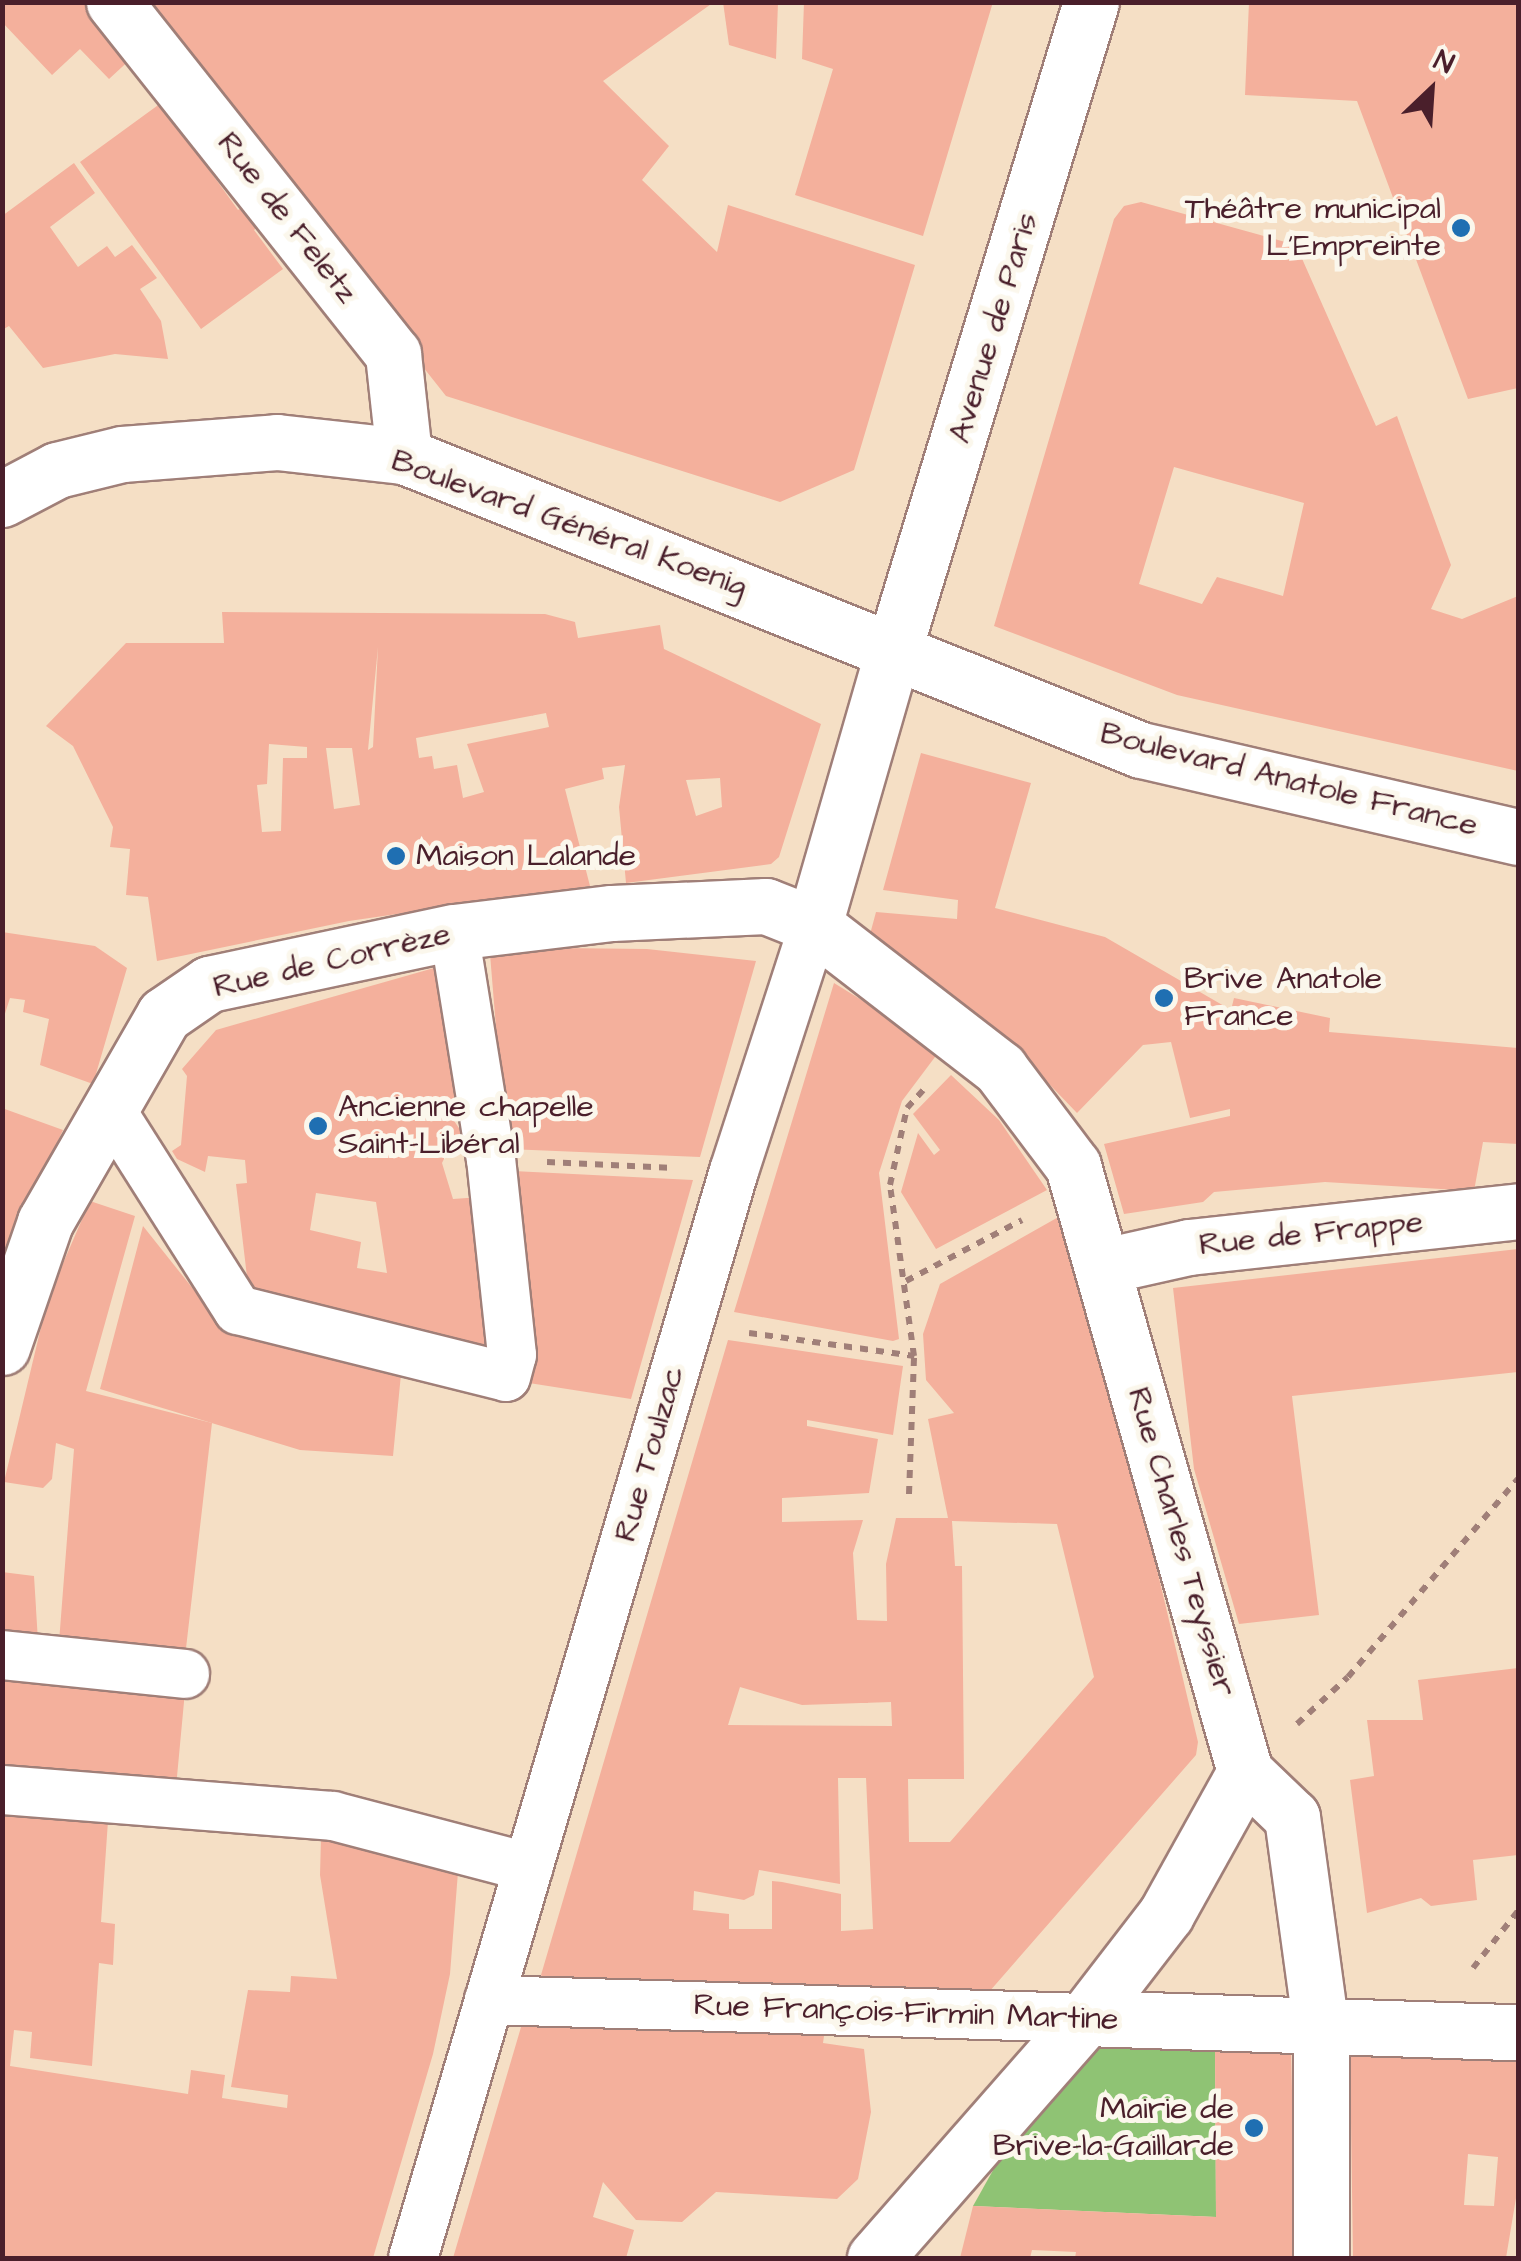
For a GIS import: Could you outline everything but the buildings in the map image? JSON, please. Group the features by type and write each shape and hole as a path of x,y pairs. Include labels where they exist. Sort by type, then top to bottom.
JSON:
{"street":[{"name":"Rue de Feletz","path":"114,2 393,354 404,456"},
{"name":"Avenue de Paris","path":"893,652 1091,2"},
{"name":"Boulevard Général Koenig","path":"2,499 57,470 122,454 277,442 404,456 598,528 893,652"},
{"name":"Boulevard Anatole France","path":"893,652 1142,750 1518,837"},
{"name":"Rue Toulzac","path":"413,2258 734,1170 814,925 893,652"},
{"name":"Rue de Corrèze","path":"2,1347 9,1292 45,1222 164,1014 209,984 454,932 612,913 766,906 814,925"},
{"name":"Rue Charles Teyssier","path":"814,925 1000,1069 1073,1166 1245,1772"},
{"path":"112,1110 238,1310 506,1376 512,1355 491,1160 454,932"},
{"name":"Rue de Frappe","path":"1104,1266 1189,1247 1518,1211"},
{"path":"2,1655 185,1674"},
{"path":"876,2258 1086,2018 1166,1914 1245,1772 1292,1818 1322,2028 1320,2258"},
{"path":"2,1790 332,1816 528,1867"},
{"name":"Rue François-Firmin Martine","path":"490,2000 1518,2032"}],"path":[{"path":"909,1494 914,1356 890,1186 907,1108 965,1040"},
{"path":"491,1160 734,1170"},
{"path":"906,1280 1080,1189"},
{"path":"688,1324 914,1356"},
{"path":"1245,1772 1348,1677 1518,1479"},
{"path":"1476,1964 1518,1912"}],"green space":[{"path":"1066,2040 1215,2047 1216,2217 973,2206"}],"place":[{"name":"Théâtre municipal L'Empreinte","path":"1461,228"},
{"name":"Maison Lalande","path":"396,856"},
{"name":"Brive Anatole France","path":"1164,998"},
{"name":"Ancienne chapelle Saint-Libéral","path":"318,1126"},
{"name":"Mairie de Brive-la-Gaillarde","path":"1254,2128"}]}
